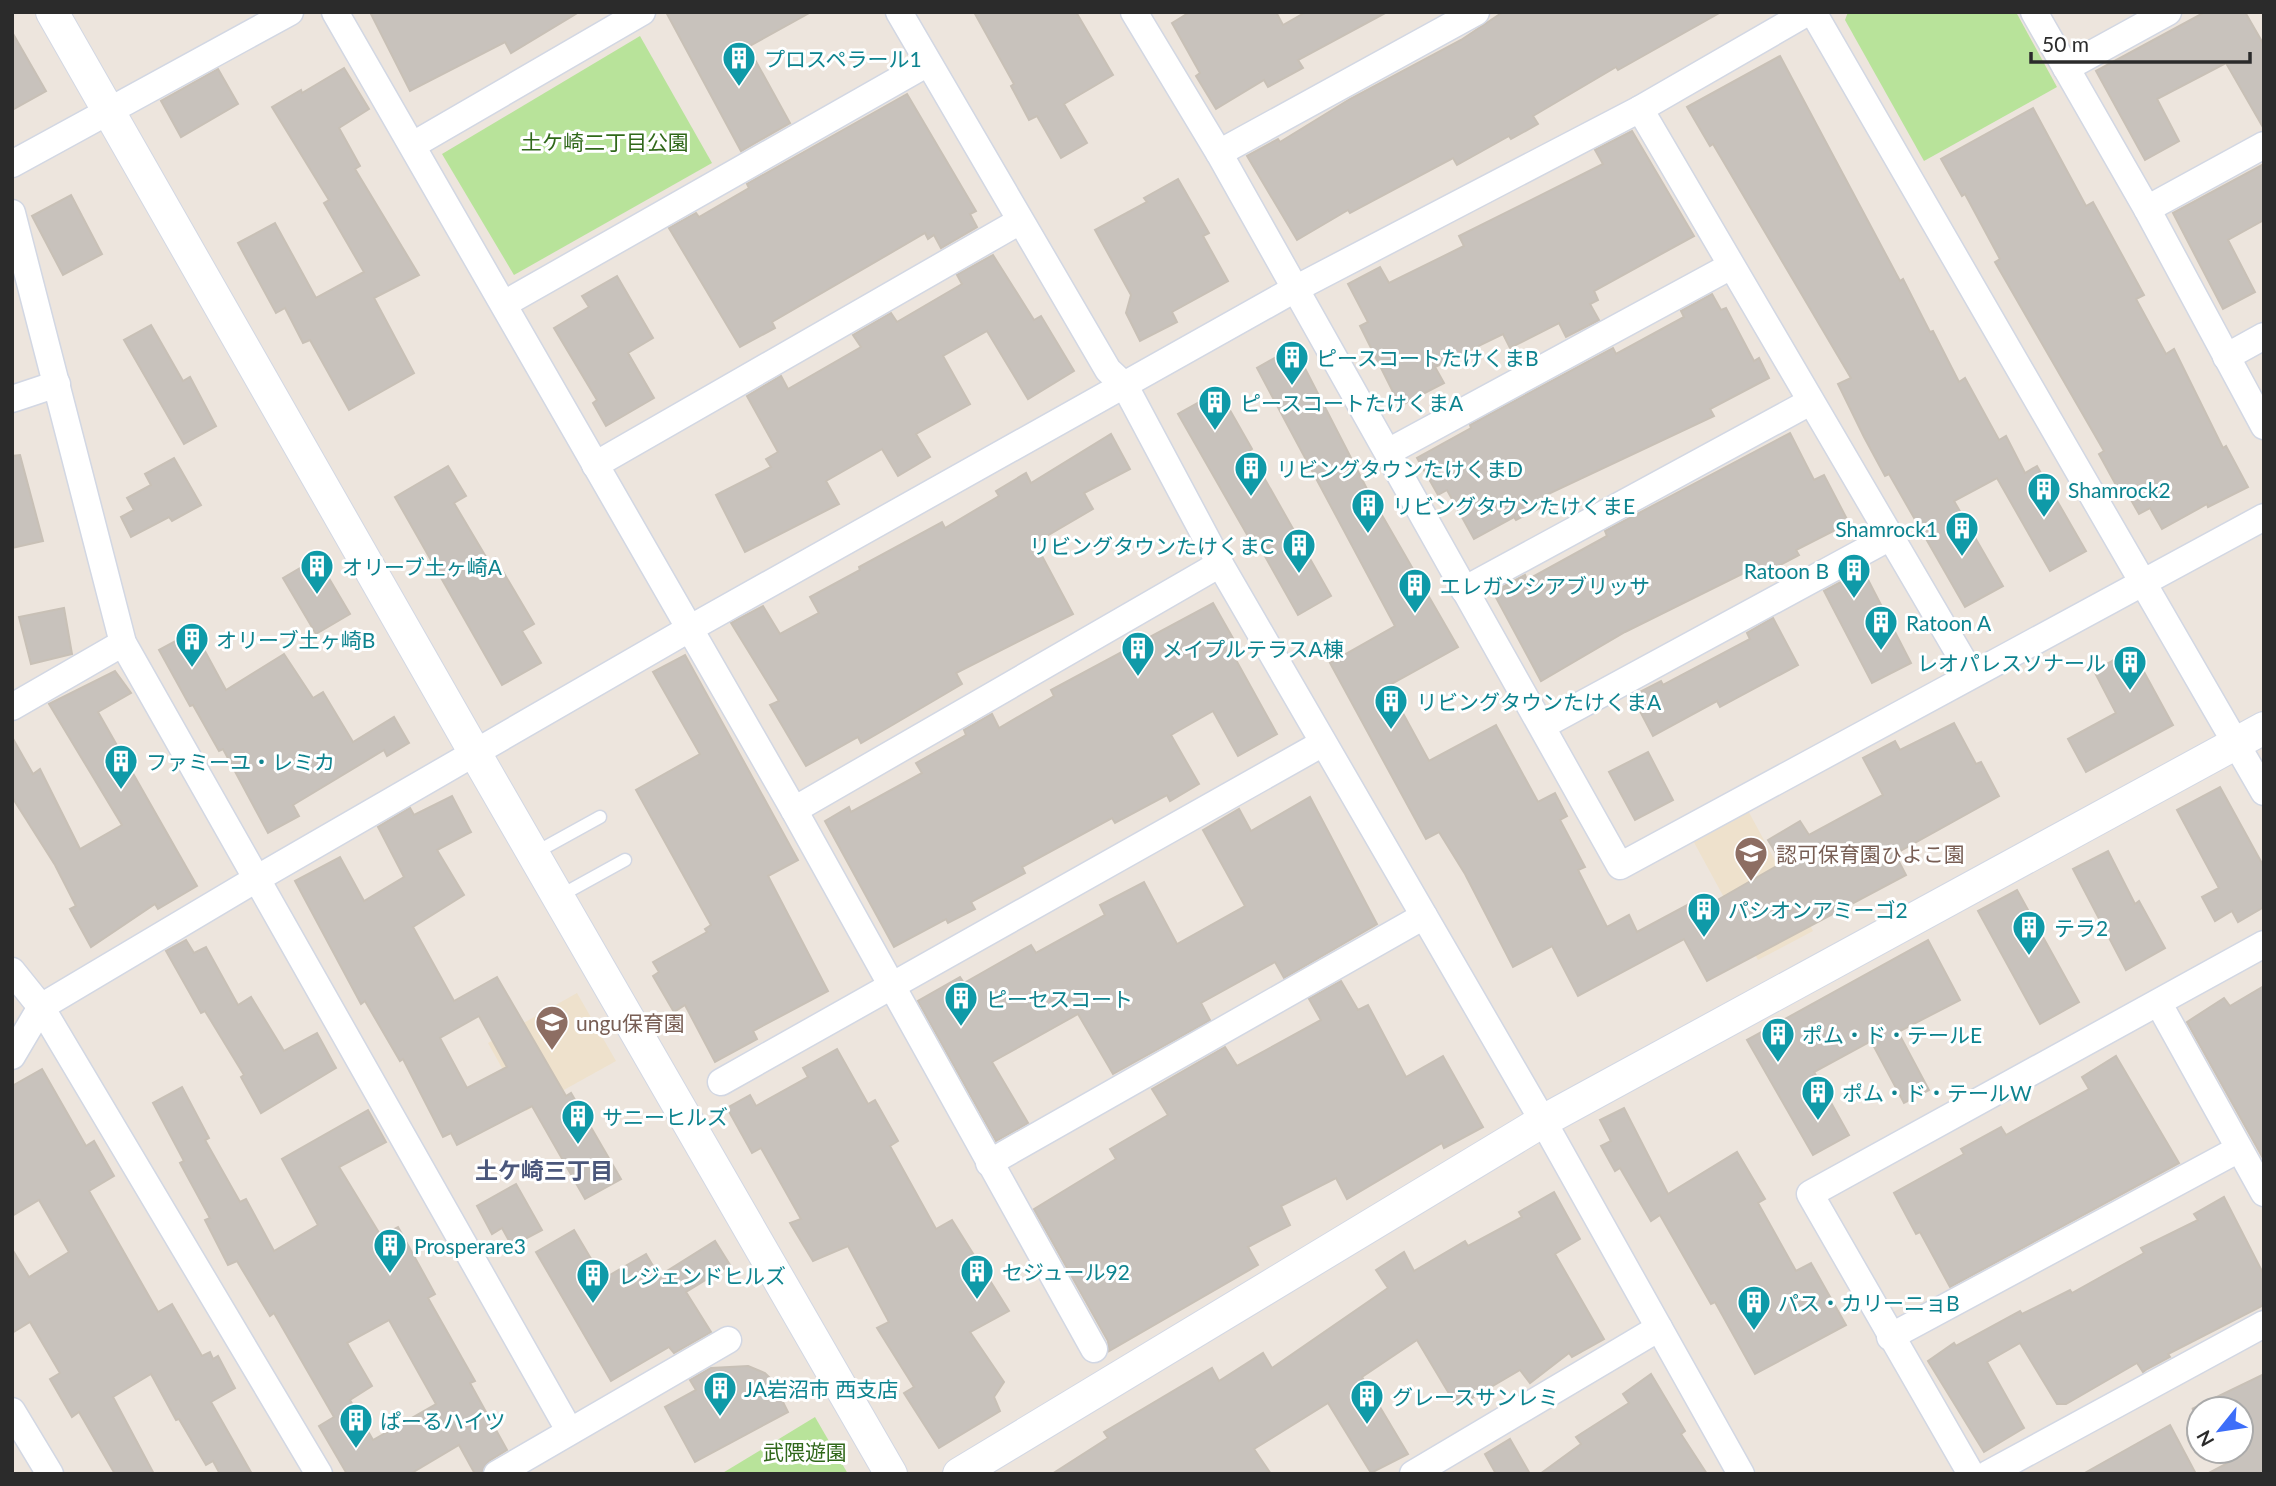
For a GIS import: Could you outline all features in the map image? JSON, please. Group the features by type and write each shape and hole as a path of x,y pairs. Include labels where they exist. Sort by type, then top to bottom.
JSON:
{"street":[{"path":"52,12 891,1474"},
{"path":"12,164 290,12"},
{"path":"335,12 794,810 1094,1349"},
{"path":"413,145 642,12"},
{"path":"899,12 1108,370 1125,386 1220,564 1543,1121 1741,1474"},
{"path":"1219,153 1476,12"},
{"path":"12,1056 41,1007 258,878 690,629 1295,289 1640,109 1810,12 2264,792"},
{"path":"2034,12 2147,209 2264,426"},
{"path":"2066,68 2168,12"},
{"path":"1144,16 1620,866 2264,517"},
{"path":"504,304 928,63"},
{"path":"1640,109 1971,674"},
{"path":"2147,209 2264,145"},
{"path":"12,213 123,643 569,1430"},
{"path":"594,465 1020,221"},
{"path":"1388,452 1731,267"},
{"path":"2226,357 2264,336"},
{"path":"12,399 57,384"},
{"path":"1464,590 1810,402"},
{"path":"1542,726 1892,536"},
{"path":"794,810 1220,564"},
{"path":"12,707 123,643"},
{"path":"959,1474 1543,1121 2264,728"},
{"path":"721,1082 1323,743"},
{"path":"989,1163 1424,916"},
{"path":"1971,1474 1890,1338 1810,1194 2264,944"},
{"path":"12,971 41,1007 319,1474"},
{"path":"2158,1004 2264,1193"},
{"path":"1890,1338 2239,1149"},
{"path":"1988,1474 2264,1324"},
{"path":"1413,1474 1659,1328"},
{"path":"497,1474 728,1340"},
{"path":"12,1411 50,1474"}],"lane":[{"path":"533,854 600,817"},
{"path":"558,897 625,860"}],"shaded area":[{"name":"認可保育園ひよこ園","path":"1745,805 1813,931 1758,960 1690,835"},
{"name":"ungu保育園","path":"577,993 616,1061 526,1111 488,1043"}],"green space":[{"path":"1848,12 2016,12 2057,87 1924,161 1845,20"},
{"name":"土ケ崎二丁目公園","path":"640,36 712,163 514,275 442,154"},
{"name":"武隈遊園","path":"815,1417 848,1474 721,1474"}],"building":[{"path":"370,12 579,12 511,53 505,42 410,91"},
{"path":"666,12 811,12 748,47 790,123 741,151"},
{"path":"974,12 1076,12 1113,75 1064,104 1087,143 1061,158 1037,116 1029,120 1011,86 1014,84"},
{"path":"1190,12 1276,12 1283,25 1306,12 1387,12 1298,60 1303,68 1268,87 1264,80 1216,109 1196,76 1200,73 1172,23"},
{"path":"1503,12 1721,12 1618,70 1616,67 1533,116 1538,124 1511,139 1509,136 1457,165 1453,158 1350,213 1348,210 1297,240 1247,156 1278,139 1280,142 1350,99 1461,40"},
{"path":"2205,12 2245,12 2264,45 2264,129 2226,63 2157,99 2179,141 2145,160 2096,71"},
{"path":"12,32 46,91 12,110"},
{"path":"1780,56 1900,281 1903,279 1959,382 1965,378 1999,440 2006,436 2025,473 2037,466 2086,551 2050,571 1997,478 1954,501 2003,586 1965,607 1889,474 1885,476 1864,437 1838,384 1851,378 1713,144 1710,146 1687,107"},
{"path":"344,68 369,109 339,128 360,166 355,169 419,275 374,298 414,373 349,410 310,340 303,343 285,308 276,313 238,243 275,223 316,298 364,272 324,203 329,200 272,107"},
{"path":"218,69 238,104 181,137 161,101"},
{"path":"907,94 976,211 970,214 977,227 941,248 934,235 928,239 925,233 772,322 775,328 740,347 669,228 696,213 699,217 749,188 747,184"},
{"path":"2033,108 2086,206 2093,202 2144,295 2136,299 2166,354 2174,349 2223,448 2226,446 2248,487 2208,507 2207,504 2162,529 2150,508 2139,514 2126,491 2121,494 2099,454 2104,451 1995,262 2000,259 1965,194 1962,196 1941,159"},
{"path":"1632,131 1694,236 1594,291 1598,300 1590,304 1599,320 1566,337 1559,323 1510,348 1503,334 1435,367 1444,383 1400,406 1360,326 1368,322 1348,284 1380,267 1389,283 1464,246 1459,236 1603,164 1595,150"},
{"path":"2264,164 2264,220 2228,240 2255,292 2223,309 2173,213"},
{"path":"1178,179 1209,233 1203,236 1228,281 1172,312 1177,322 1140,341 1126,313 1131,295 1095,230 1147,202 1144,198"},
{"path":"71,195 102,254 63,275 32,216"},
{"path":"993,255 1034,320 1041,316 1074,371 1028,399 987,331 943,356 970,404 916,434 930,457 898,476 882,449 826,481 839,504 745,552 716,495 771,467 766,459 778,452 747,396 781,376 788,389 861,347 853,335 891,313 897,322 962,284 957,275"},
{"path":"617,276 653,338 628,353 654,398 606,426 593,403 597,400 554,328 589,307 582,296"},
{"path":"1712,294 1721,310 1726,308 1754,361 1759,358 1769,378 1710,409 1714,416 1546,495 1550,503 1516,520 1514,517 1474,539 1447,490 1438,495 1417,458 1471,428 1470,425 1613,348 1616,354 1684,317 1681,311"},
{"path":"151,325 183,381 190,377 216,426 184,444 124,340"},
{"path":"1294,347 1368,491 1458,647 1388,686 1429,761 1496,725 1538,802 1555,793 1567,816 1560,820 1585,867 1578,870 1607,927 1629,915 1637,932 1702,897 1707,906 1782,863 1768,840 1800,821 1809,835 1883,795 1863,758 1895,741 1900,750 1954,723 1976,764 1981,762 1999,796 1895,854 1906,875 1707,981 1684,939 1578,996 1552,946 1513,967 1465,874 1439,832 1426,839 1330,663 1395,626 1257,368"},
{"path":"1219,391 1252,449 1249,451 1331,596 1298,615 1253,535 1249,538 1178,414"},
{"path":"1790,433 1814,480 1824,475 1849,523 1796,550 1799,555 1759,576 1754,568 1625,632 1541,681 1493,592 1525,575 1527,580 1607,536 1605,531"},
{"path":"1111,434 1130,469 1084,493 1093,509 1035,543 1073,614 956,673 962,684 861,743 858,737 806,766 770,705 779,701 731,623 763,606 780,634 819,613 810,597 860,570 859,567 942,522 945,528 999,496 996,491 1026,473 1031,483"},
{"path":"20,455 43,541 12,548 12,456"},
{"path":"174,458 201,505 172,521 169,517 131,537 121,517 134,510 127,498 151,485 145,474"},
{"path":"448,466 466,496 454,503 489,562 495,558 534,624 522,631 541,663 502,685 395,497"},
{"name":"オリーブ土ヶ崎A","path":"317,558 350,614 316,634 283,578"},
{"path":"1863,570 1911,663 1872,683 1824,591"},
{"path":"1213,603 1243,656 1236,660 1277,734 1238,756 1213,711 1171,735 1199,784 1170,801 1167,795 1115,823 1112,818 1022,867 1025,873 971,902 975,909 948,923 946,919 894,947 825,821 849,807 851,812 922,773 916,763 966,735 964,730 992,714 999,728 1054,696 1051,690"},
{"path":"64,608 72,654 31,664 19,617"},
{"path":"1773,618 1798,665 1720,707 1717,701 1653,736 1632,696 1661,681 1663,685 1750,639 1747,633"},
{"path":"194,631 226,690 284,654 313,698 323,692 353,742 394,717 409,743 387,756 384,750 293,805 299,816 268,833 223,749 219,751 159,650"},
{"name":"レオパレスソナール","path":"2132,650 2173,725 2086,772 2068,739 2116,713 2094,671"},
{"path":"685,655 798,860 768,876 828,991 753,1031 757,1039 715,1062 685,1005 674,1012 653,976 659,972 653,962 707,932 705,929 711,925 636,790 700,754 653,672"},
{"path":"115,671 131,693 98,712 197,886 158,909 155,904 91,947 70,909 76,906 55,865 12,797 12,737 33,774 40,769 80,849 122,825 49,704"},
{"path":"1648,752 1673,800 1635,820 1609,772"},
{"path":"2220,787 2264,867 2264,907 2238,922 2232,911 2215,921 2202,897 2219,888 2177,810"},
{"path":"452,796 471,832 437,850 464,895 413,927 454,1001 497,977 566,1096 571,1093 621,1179 585,1199 532,1106 457,1145 451,1133 443,1137 403,1059 400,1061 365,1001 361,1004 295,881 340,857 364,901 404,877 378,827 410,808 414,815","holes":["479,1016 507,1067 467,1088 440,1038"]},
{"path":"1310,797 1377,924 1284,978 1275,962 1201,1003 1210,1020 1113,1074 1078,1014 992,1062 1028,1123 996,1141 918,1001 960,977 964,983 1031,945 1036,953 1105,915 1100,905 1144,882 1177,944 1245,906 1203,830 1239,809 1251,831"},
{"path":"2108,851 2135,904 2139,901 2165,948 2126,970 2073,869"},
{"name":"テラ2","path":"2017,890 2079,1002 2040,1024 1978,911"},
{"path":"186,940 194,953 206,947 238,1005 251,997 284,1051 317,1033 336,1068 261,1113 241,1077 244,1075 205,1011 201,1013 166,951"},
{"path":"1928,940 1960,1000 1898,1032 1929,1090 1904,1103 1871,1041 1814,1072 1849,1135 1813,1155 1747,1040"},
{"path":"1341,981 1358,1010 1368,1005 1406,1077 1443,1056 1483,1127 1444,1148 1442,1143 1347,1199 1336,1178 1281,1206 1290,1225 1248,1247 1258,1265 1109,1351 1108,1341 1034,1209 1116,1159 1110,1149 1168,1115 1152,1089 1225,1047 1237,1066 1321,1020 1309,999"},
{"path":"2264,986 2264,1160 2187,1022 2224,998 2230,1006"},
{"path":"837,1049 868,1104 875,1100 898,1141 890,1146 936,1229 952,1220 1009,1311 970,1332 1004,1382 994,1397 1000,1411 939,1448 904,1393 914,1387 877,1328 889,1322 848,1246 813,1261 790,1223 801,1219 761,1148 752,1153 727,1108 750,1095 756,1106 808,1077 803,1068"},
{"path":"2116,1056 2179,1163 1950,1287 1920,1232 1916,1234 1894,1193 1964,1154 1961,1149 2001,1127 2006,1135 2089,1089 2082,1077"},
{"path":"42,1069 86,1146 94,1141 114,1176 89,1191 158,1312 172,1304 202,1356 210,1352 213,1359 218,1356 235,1388 211,1402 252,1474 220,1474 213,1461 206,1465 179,1419 176,1420 151,1374 113,1397 154,1474 115,1474 79,1412 72,1417 50,1379 60,1373 30,1322 12,1333 12,1249 29,1277 69,1252 39,1200 12,1216 12,1086"},
{"path":"182,1087 209,1138 205,1140 240,1202 246,1199 274,1251 318,1225 282,1159 368,1110 386,1142 339,1167 381,1236 398,1227 435,1294 428,1298 475,1381 470,1383 507,1450 489,1461 481,1474 475,1474 459,1445 410,1474 347,1474 319,1426 334,1417 274,1313 270,1316 237,1261 228,1265 205,1220 210,1218 180,1163 184,1161 153,1103","holes":["389,1320 436,1404 373,1440 350,1400 372,1386 347,1343"]},
{"path":"1624,1108 1668,1194 1737,1152 1765,1199 1758,1203 1796,1271 1811,1263 1846,1325 1755,1374 1715,1302 1711,1304 1660,1215 1651,1221 1620,1168 1615,1171 1601,1146 1611,1141 1600,1120"},
{"path":"516,1184 542,1230 512,1246 502,1228 492,1234 477,1206"},
{"path":"1554,1192 1580,1239 1555,1254 1604,1339 1572,1357 1569,1353 1530,1383 1520,1370 1457,1407 1417,1340 1362,1377 1408,1454 1371,1473 1328,1403 1254,1449 1271,1474 1052,1474 1108,1438 1104,1432 1212,1368 1219,1381 1263,1353 1272,1368 1388,1288 1376,1270 1404,1252 1414,1271 1465,1241 1468,1246 1522,1217 1519,1212"},
{"path":"2224,1197 2264,1275 2264,1305 2168,1354 2170,1357 2143,1372 2137,1363 2066,1404 2057,1404 2020,1343 1987,1362 2024,1428 1984,1452 1928,1361 1954,1343 1956,1346 2020,1311 2022,1314 2070,1290 2072,1293 2144,1253 2141,1248 2198,1220 2194,1214"},
{"path":"574,1230 603,1279 646,1254 659,1276 715,1241 730,1265 686,1292 711,1332 674,1353 669,1347 611,1381 536,1252"},
{"name":"JA岩沼市 西支店","path":"748,1366 765,1373 772,1380 788,1412 695,1462 665,1407 696,1390 690,1380 711,1368"},
{"path":"1651,1374 1685,1431 1681,1434 1707,1474 1540,1474 1581,1444 1576,1437 1629,1403 1623,1394"},
{"path":"2264,1374 2264,1474 2207,1474 2224,1465 2255,1465 2255,1395 2221,1395"},
{"path":"2170,1425 2185,1453 2185,1465 2191,1465 2196,1474 2083,1474"},
{"path":"1510,1439 1530,1474 1496,1474 1485,1454"}],"place":[{"name":"プロスペラール1","path":"739,88"},
{"name":"ピースコートたけくまB","path":"1292,387"},
{"name":"ピースコートたけくまA","path":"1215,432"},
{"name":"リビングタウンたけくまD","path":"1251,498"},
{"name":"Shamrock2","path":"2044,519"},
{"name":"リビングタウンたけくまE","path":"1368,535"},
{"name":"Shamrock1","path":"1962,558"},
{"name":"リビングタウンたけくまC","path":"1299,575"},
{"name":"オリーブ土ヶ崎A","path":"317,596"},
{"name":"Ratoon B","path":"1854,600"},
{"name":"エレガンシアブリッサ","path":"1415,615"},
{"name":"Ratoon A","path":"1881,652"},
{"name":"オリーブ土ヶ崎B","path":"192,669"},
{"name":"メイプルテラスA棟","path":"1138,678"},
{"name":"レオパレスソナール","path":"2130,692"},
{"name":"リビングタウンたけくまA","path":"1391,731"},
{"name":"ファミーユ・レミカ","path":"121,791"},
{"name":"認可保育園ひよこ園","path":"1751,883"},
{"name":"パシオンアミーゴ2","path":"1704,939"},
{"name":"テラ2","path":"2029,957"},
{"name":"ピーセスコート","path":"961,1028"},
{"name":"ungu保育園","path":"552,1052"},
{"name":"ポム・ド・テールE","path":"1778,1064"},
{"name":"ポム・ド・テールW","path":"1818,1122"},
{"name":"サニーヒルズ","path":"578,1146"},
{"name":"Prosperare3","path":"390,1275"},
{"name":"セジュール92","path":"977,1301"},
{"name":"レジェンドヒルズ","path":"593,1305"},
{"name":"パス・カリーニョB","path":"1754,1332"},
{"name":"JA岩沼市 西支店","path":"720,1418"},
{"name":"グレースサンレミ","path":"1367,1426"},
{"name":"ぱーるハイツ","path":"356,1450"}],"district":[{"name":"土ケ崎三丁目","path":"544,1170"}]}
